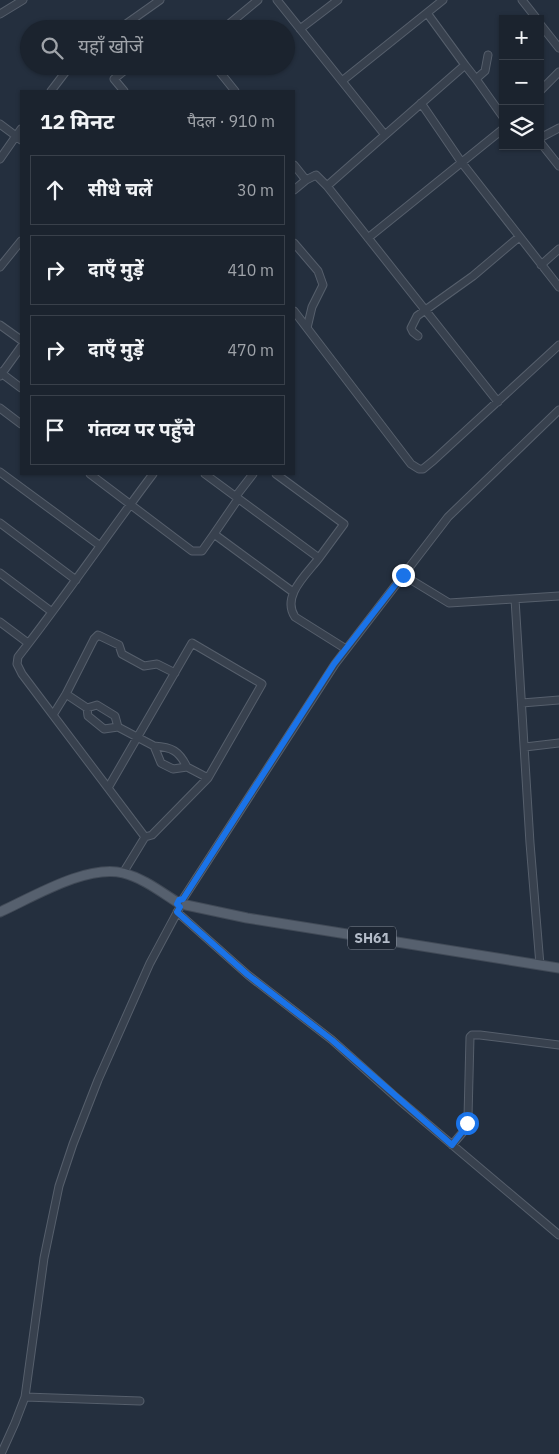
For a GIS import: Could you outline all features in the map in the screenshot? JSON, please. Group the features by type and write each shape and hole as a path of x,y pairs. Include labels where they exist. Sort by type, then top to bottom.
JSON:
{"main road":[{"name":"SH61","path":"0,912 70,880 105,872 123,873 142,880 181,905 247,918 559,968"}],"street":[{"path":"0,14 22,0"},
{"path":"132,20 160,0"},
{"path":"233,20 258,0"},
{"path":"277,0 293,20"},
{"path":"300,29 338,0"},
{"path":"342,81 444,0"},
{"path":"522,0 533,15"},
{"path":"427,13 499,111"},
{"path":"295,23 385,135"},
{"path":"544,29 559,48"},
{"path":"476,79 485,71 488,55"},
{"path":"327,186 465,65"},
{"path":"544,87 559,72"},
{"path":"52,90 63,75"},
{"path":"119,75 114,79 123,90"},
{"path":"222,75 234,90"},
{"path":"421,104 462,163 559,287"},
{"path":"0,124 19,138 0,159"},
{"path":"544,136 559,128"},
{"path":"368,238 499,132"},
{"path":"544,147 559,166"},
{"path":"295,166 306,180"},
{"path":"295,189 316,175 327,186 498,402"},
{"path":"418,336 411,330 411,326 417,316 473,276 519,238"},
{"path":"0,268 20,242"},
{"path":"295,243 318,271 323,285 312,307 307,328"},
{"path":"541,265 559,249"},
{"path":"295,312 411,464 419,469 423,469 434,460 559,345"},
{"path":"0,325 20,339"},
{"path":"20,348 1,374 20,387"},
{"path":"0,408 20,423"},
{"path":"1,1454 25,1397 44,1258 59,1186 72,1144 146,972 181,905 334,664 448,517 559,410"},
{"path":"0,473 100,546"},
{"path":"91,475 131,503 192,551 202,551 252,475"},
{"path":"144,837 17,664 18,657 76,580 149,475"},
{"path":"206,475 319,558"},
{"path":"277,475 344,524 293,592 290,605 295,617 346,649"},
{"path":"0,523 76,580"},
{"path":"214,534 293,592"},
{"path":"0,573 52,612"},
{"path":"403,575 449,603 559,596"},
{"path":"515,599 530,843 540,965"},
{"path":"0,622 28,643"},
{"path":"53,715 94,639 98,635 119,645 122,654 144,666 157,664 175,673"},
{"path":"108,788 192,644 262,684 208,778 152,834 144,837 123,873"},
{"path":"66,694 87,708 88,716 104,728 118,727 154,746 166,746 181,755 187,767"},
{"path":"522,703 559,700"},
{"path":"87,708 97,705 115,716 118,727"},
{"path":"525,746 559,743"},
{"path":"154,746 161,763 173,769 187,767 208,778"},
{"path":"181,905 248,975 332,1040 559,1235"},
{"path":"452,1145 462,1132 468,1116 470,1037 480,1035 559,1045"},
{"path":"25,1397 140,1401"}],"route":[{"path":"403,575 334,664 222,841 183,899 179,900 177,904 180,907 177,912 248,975 332,1040 452,1145 467,1123"}]}
